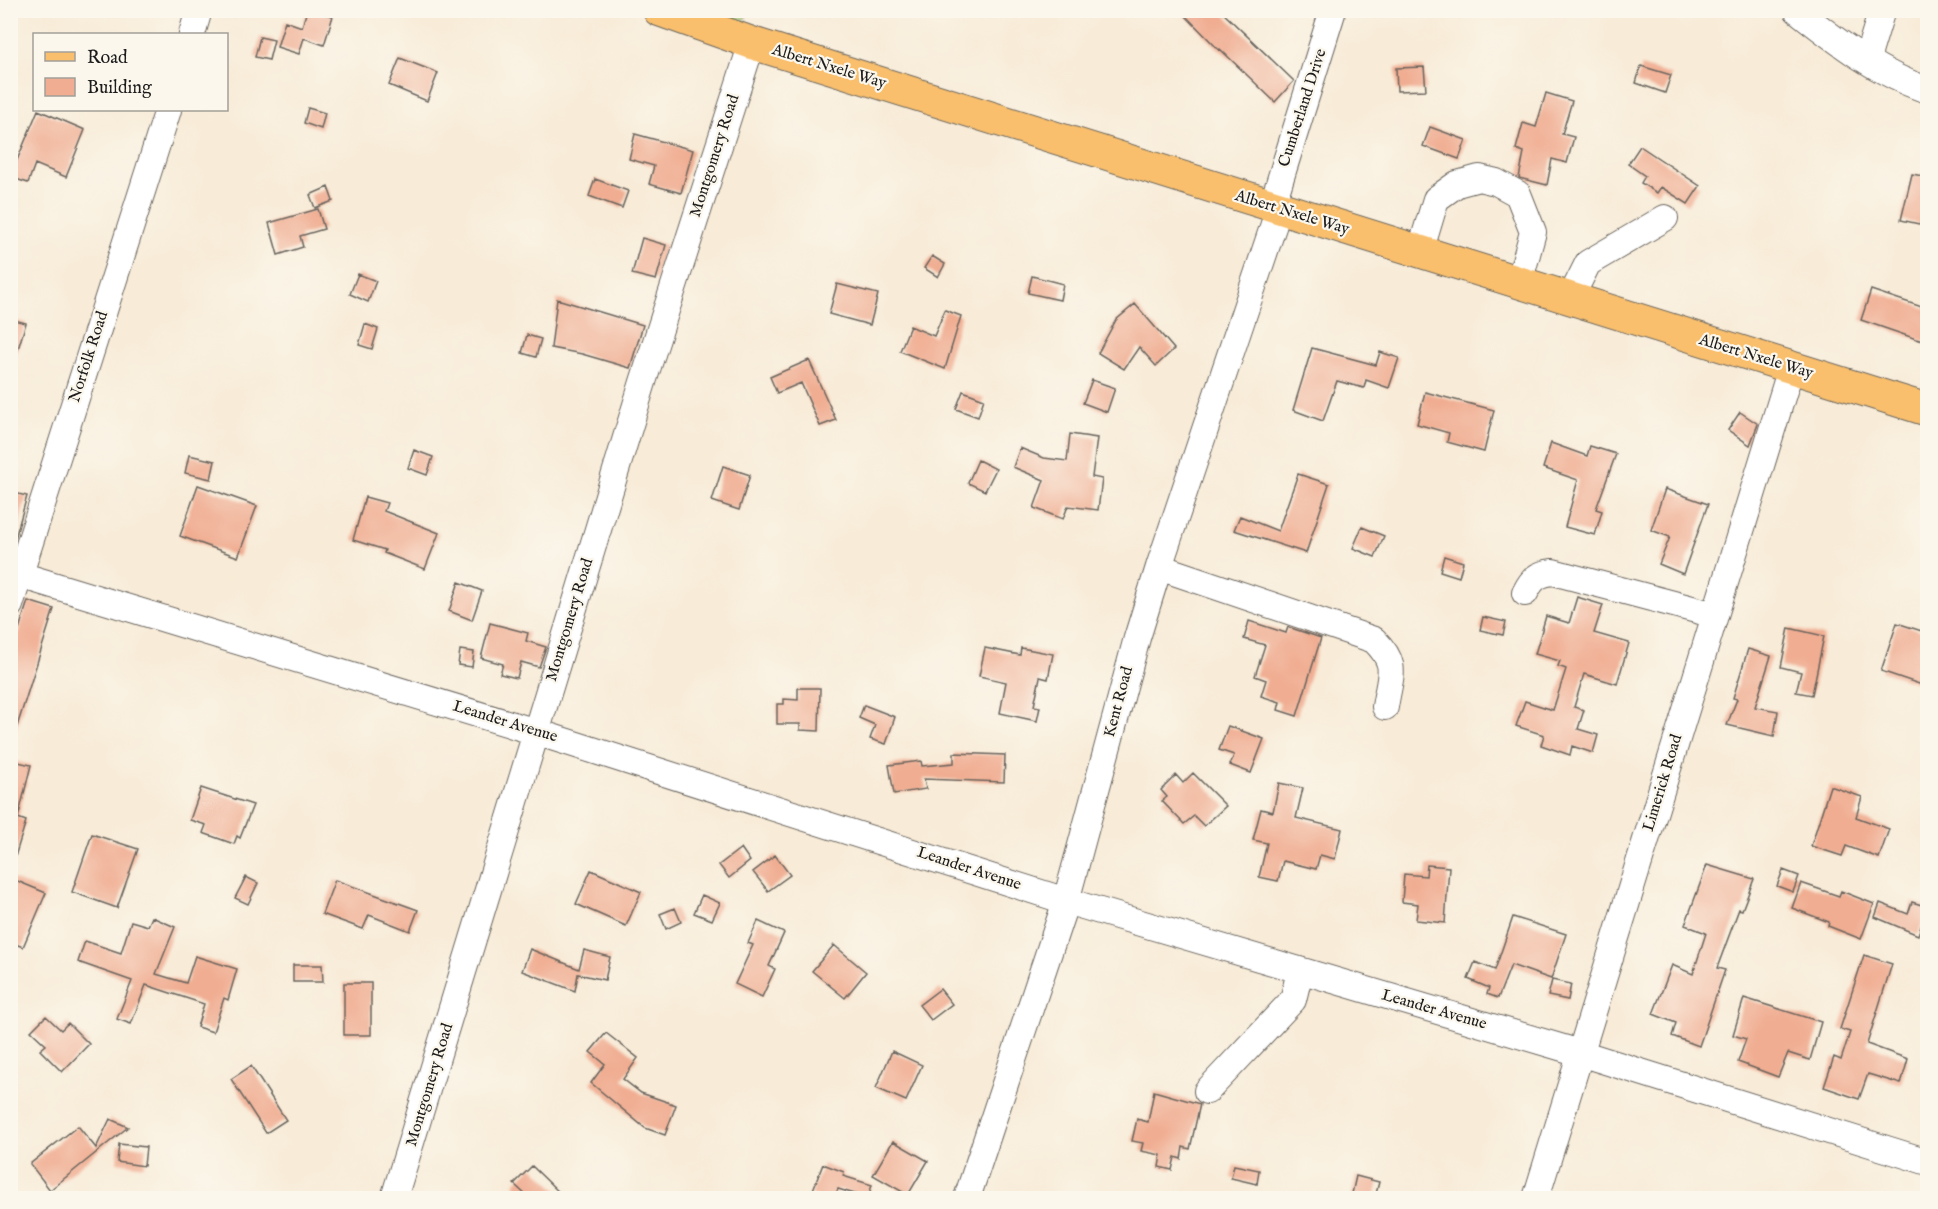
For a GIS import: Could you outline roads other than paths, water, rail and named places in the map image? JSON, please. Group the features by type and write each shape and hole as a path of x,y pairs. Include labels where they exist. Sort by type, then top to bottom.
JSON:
{"main road":[{"name":"Albert Nxele Way","path":"659,10 752,43 1275,208 1928,410"}],"street":[{"path":"192,33 199,10"},
{"name":"Cumberland Drive","path":"1275,208 1333,10"},
{"path":"1797,10 1892,75 1928,90"},
{"path":"1867,59 1882,10"},
{"name":"Montgomery Road","path":"394,1198 643,382 752,43"},
{"name":"Norfolk Road","path":"10,605 15,574 168,111"},
{"path":"1420,252 1436,199 1457,184 1479,178 1496,182 1518,194 1533,232 1519,283"},
{"name":"Kent Road","path":"967,1198 1066,901 1137,638 1275,208"},
{"path":"1570,299 1587,263 1665,218"},
{"name":"Limerick Road","path":"1536,1198 1791,368"},
{"path":"1159,567 1374,640 1392,664 1385,706"},
{"path":"1525,593 1532,580 1540,574 1553,572 1715,615"},
{"name":"Leander Avenue","path":"15,574 536,732 1066,901 1580,1053 1928,1162"},
{"path":"1206,1091 1293,1000 1300,971"}]}
